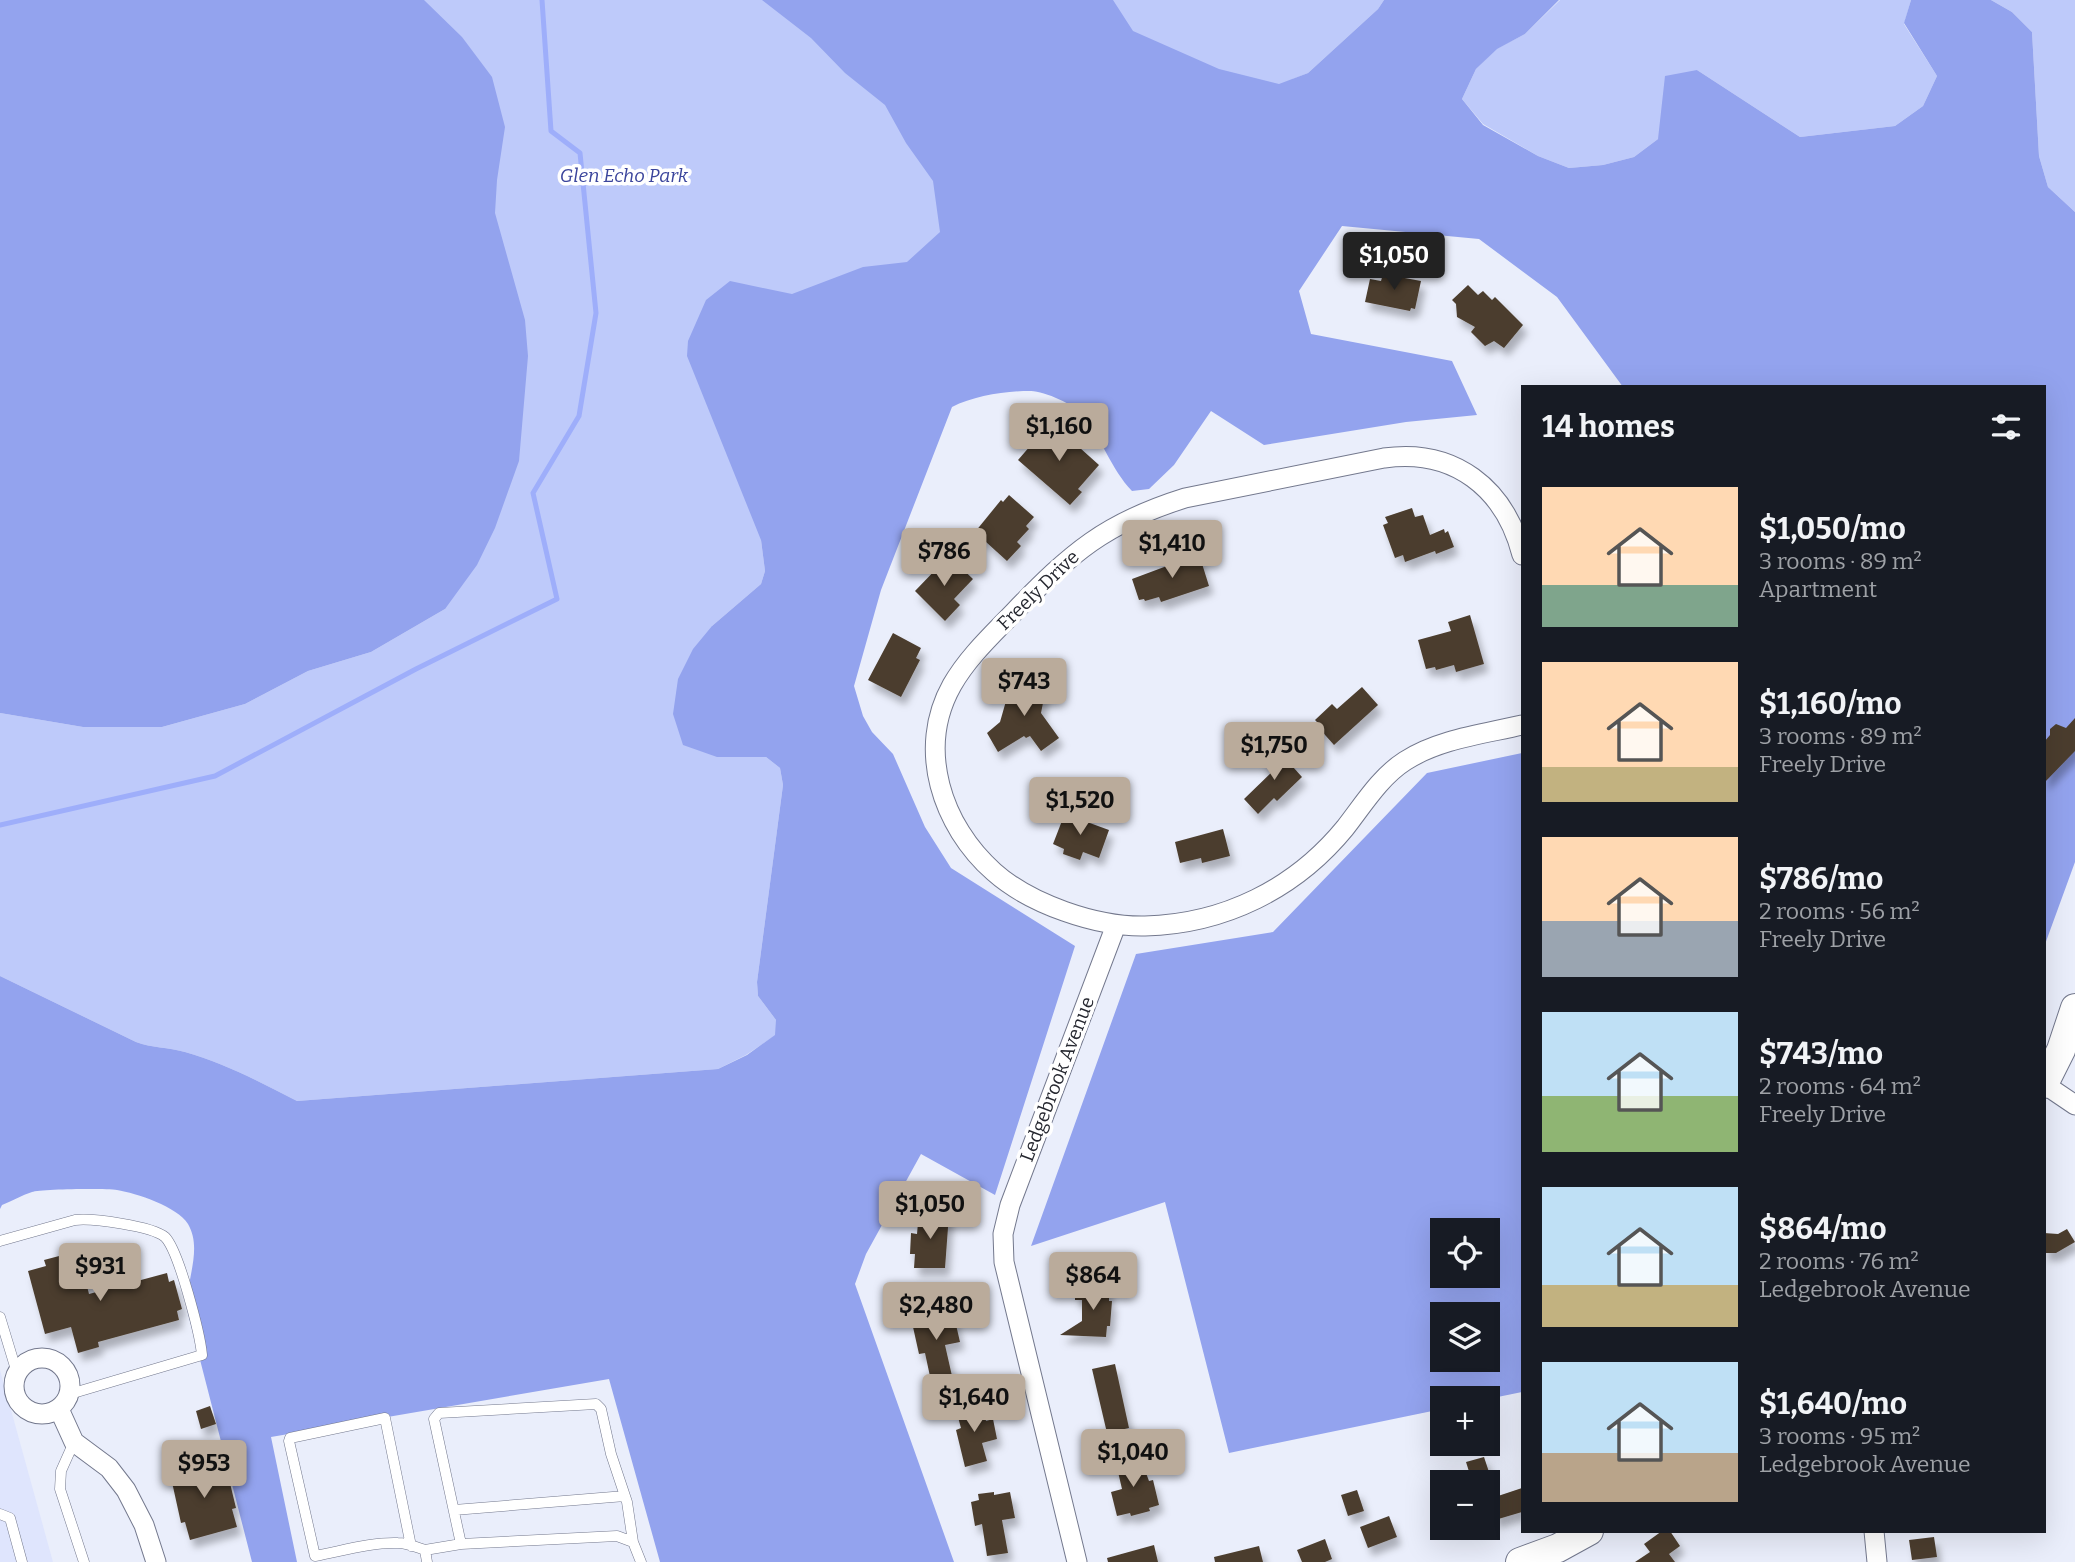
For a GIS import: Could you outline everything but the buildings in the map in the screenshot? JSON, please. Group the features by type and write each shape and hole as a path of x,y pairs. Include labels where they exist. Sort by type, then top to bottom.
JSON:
{"street":[{"name":"Freely Drive","path":"1521,552 1512,525 1501,504 1488,489 1454,467 1434,460 1398,456 1185,498 1160,506 1104,532 1054,571 983,645 952,685 942,708 936,737 936,766 941,794 966,843 1010,887 1035,900 1116,925 1175,924 1208,918 1245,906 1275,890 1312,862 1343,831 1381,782 1402,762 1422,751 1447,743 1521,724"},
{"name":"Ledgebrook Avenue","path":"1077,1562 1004,1262 1003,1234 1014,1193 1116,925"},
{"path":"2046,1080 2061,1050 2075,1008"},
{"path":"2046,1085 2075,1105"},
{"path":"64,1401 41,1415 24,1408 14,1392 17,1373 30,1361 48,1358 64,1368 68,1375 64,1401 74,1442 100,1461 121,1483 144,1525 156,1562"},
{"path":"1520,1562 1558,1548 1585,1533"},
{"path":"1874,1533 1877,1562"}],"lane":[{"path":"0,1241 81,1219 150,1230 164,1237 181,1269 202,1355 64,1401"},
{"path":"0,1317 17,1373"},
{"path":"461,1544 434,1419 439,1413 596,1404 601,1409 611,1454 625,1496 633,1542 641,1562"},
{"path":"411,1546 387,1420 382,1417 290,1438 316,1559 364,1546 400,1542 411,1546 425,1550 461,1544 610,1536 622,1536 633,1542"},
{"path":"74,1442 61,1471 60,1489 84,1562"},
{"path":"454,1510 625,1496"},
{"path":"5,1516 22,1562"},
{"path":"425,1550 427,1562"}],"shaded area":[{"path":"0,0 424,0 462,37 492,77 505,127 495,213 525,320 528,356 519,461 495,528 477,565 445,609 371,652 308,671 245,704 162,727 83,727 0,713"},
{"path":"762,0 1113,0 1133,31 1219,69 1279,84 1308,73 1378,9 1384,0 1559,0 1525,34 1497,49 1476,69 1462,99 1483,125 1538,156 1569,168 1603,165 1634,157 1658,139 1665,76 1697,70 1800,137 1895,126 1923,106 1937,76 1904,23 1911,0 1991,0 2012,12 2032,32 2039,156 2048,187 2075,212 2075,862 2046,942 2046,385 1622,385 1557,297 1479,239 1342,226 1299,291 1311,334 1452,361 1477,415 1406,422 1264,445 1211,411 1174,465 1149,489 1132,491 1079,411 1050,396 1030,391 980,397 952,407 881,590 854,686 863,716 872,732 893,754 925,827 951,868 1075,946 995,1195 921,1154 866,1254 855,1284 954,1562 660,1562 609,1379 271,1437 297,1562 252,1562 188,1313 194,1245 188,1224 175,1212 156,1202 111,1189 37,1191 2,1205 0,1209 0,976 136,1042 199,1056 297,1101 718,1069 747,1055 775,1035 776,1020 758,996 757,982 783,785 780,768 766,757 717,757 683,745 673,714 678,679 693,649 712,626 761,584 765,571 761,540 687,356 688,341 706,300 730,281 792,294 863,267 907,262 940,232 933,181 906,143 885,105 845,73 811,38"},
{"path":"1521,753 1521,1392 1500,1397 1500,1386 1430,1386 1430,1411 1229,1453 1165,1202 1031,1246 1136,954 1273,932 1427,773"},
{"path":"0,1370 53,1562 0,1562"}],"green space":[{"name":"Glen Echo Park","path":"335,0 1384,0 1378,9 1308,73 1293,79 761,540 765,571 761,584 712,626 717,757 766,757 780,768 783,785 757,982 758,996 776,1020 776,1035 718,1069 297,1101 242,1073 199,1056 136,1042 0,976 0,713 83,727 162,727 245,704 308,671 371,652 445,609"},
{"path":"1560,0 1911,0 1904,24 1937,76 1923,106 1895,126 1800,137 1697,70 1658,139 1634,157 1603,165 1569,168 1538,156 1483,124 1462,99 1476,69 1496,49 1525,34"},
{"path":"1991,0 2075,0 2075,212 2048,187 2039,156 2032,32 2012,12"}],"waterway":[{"path":"0,825 215,776 416,669 557,599 533,493 579,416 596,313 580,153 551,131 542,0"}]}
